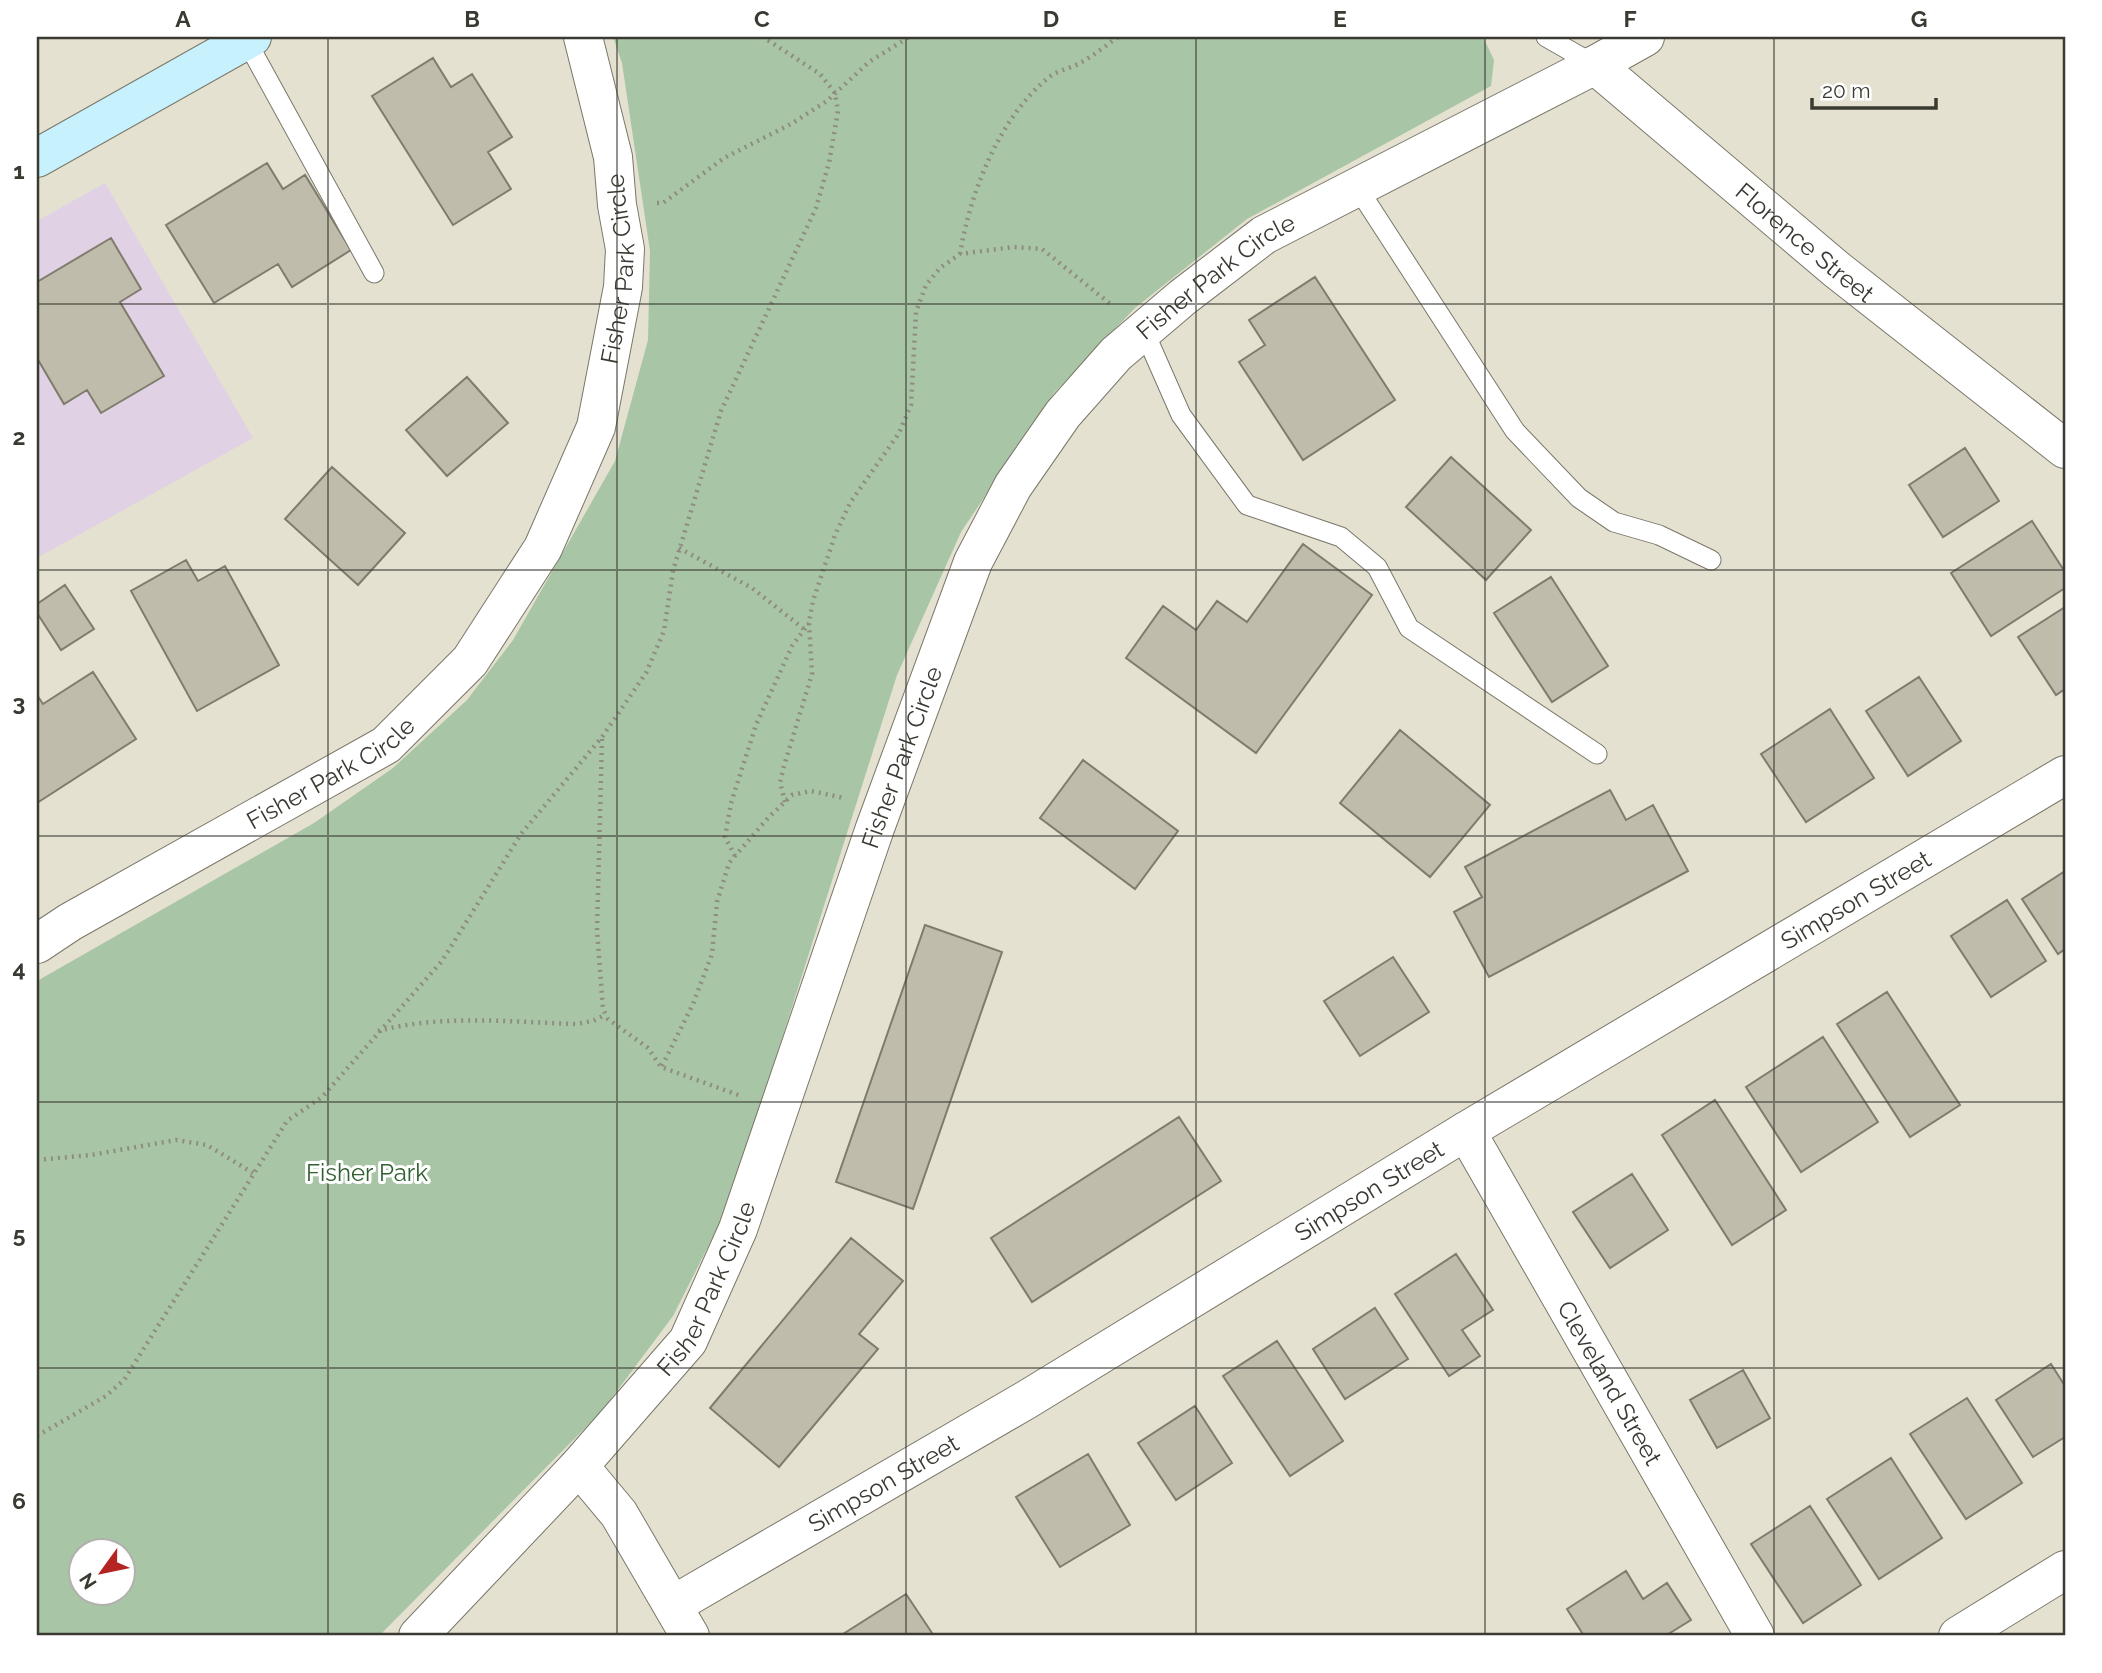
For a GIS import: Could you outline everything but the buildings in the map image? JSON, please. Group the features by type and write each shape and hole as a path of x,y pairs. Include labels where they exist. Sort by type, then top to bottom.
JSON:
{"main road":[{"path":"37,158 249,38"}],"street":[{"name":"Fisher Park Circle","path":"37,944 70,922 386,745 470,661 543,548 596,427 623,287 625,249 617,205 613,157 583,37"},
{"name":"Fisher Park Circle","path":"418,1636 579,1466 688,1341 738,1229 883,805 973,562 1013,486 1063,414 1116,354 1264,235 1645,37"},
{"name":"Florence Street","path":"1595,65 1836,269 2065,449"},
{"name":"Simpson Street","path":"682,1621 1026,1400 1466,1131 2065,775"},
{"name":"Cleveland Street","path":"1466,1131 1755,1636"},
{"path":"579,1466 619,1514 682,1621"},
{"path":"1958,1636 2065,1570"}],"lane":[{"name":"Florence Street","path":"1546,37 1595,65"},
{"path":"249,38 374,273"},
{"path":"1357,187 1515,431 1545,465 1578,498 1614,522 1659,535 1711,560"},
{"path":"1144,331 1181,415 1247,505 1341,537 1377,567 1409,628 1597,754"}],"path":[{"path":"37,1436 106,1396 124,1380 287,1121 322,1097 442,961 521,834 603,737 646,673 664,631 673,570 721,411 816,208 829,163 838,111 835,93 820,74 763,37"},
{"path":"617,205 663,203 724,158 791,124 827,101 869,62 909,37"},
{"path":"960,254 965,223 975,191 992,153 1015,113 1051,75 1080,63 1118,37"},
{"path":"785,802 780,782 812,674 809,622 813,601 835,535 850,503 900,433 911,405 916,312 926,285 940,268 960,254 1013,247 1042,249 1144,331"},
{"path":"679,548 752,589 804,629"},
{"path":"735,856 724,837 731,803 756,725 792,646 809,622"},
{"path":"603,737 597,930 605,1015 648,1048 661,1067 778,1110"},
{"path":"661,1067 693,1004 712,954 717,902 729,863 792,795 810,791 883,805"},
{"path":"377,1032 395,1027 469,1020 576,1024 593,1021 605,1015"},
{"path":"37,1160 91,1155 176,1140 207,1145 253,1173"}],"shaded area":[{"path":"105,183 253,438 37,558 37,221"}],"green space":[{"name":"Fisher Park","path":"613,37 1483,37 1494,60 1491,86 1247,219 1135,308 1054,393 961,532 897,675 730,1203 673,1316 602,1411 379,1636 37,1636 37,981 314,823 393,768 467,700 513,640 615,461 648,340 650,251 622,63"}]}
